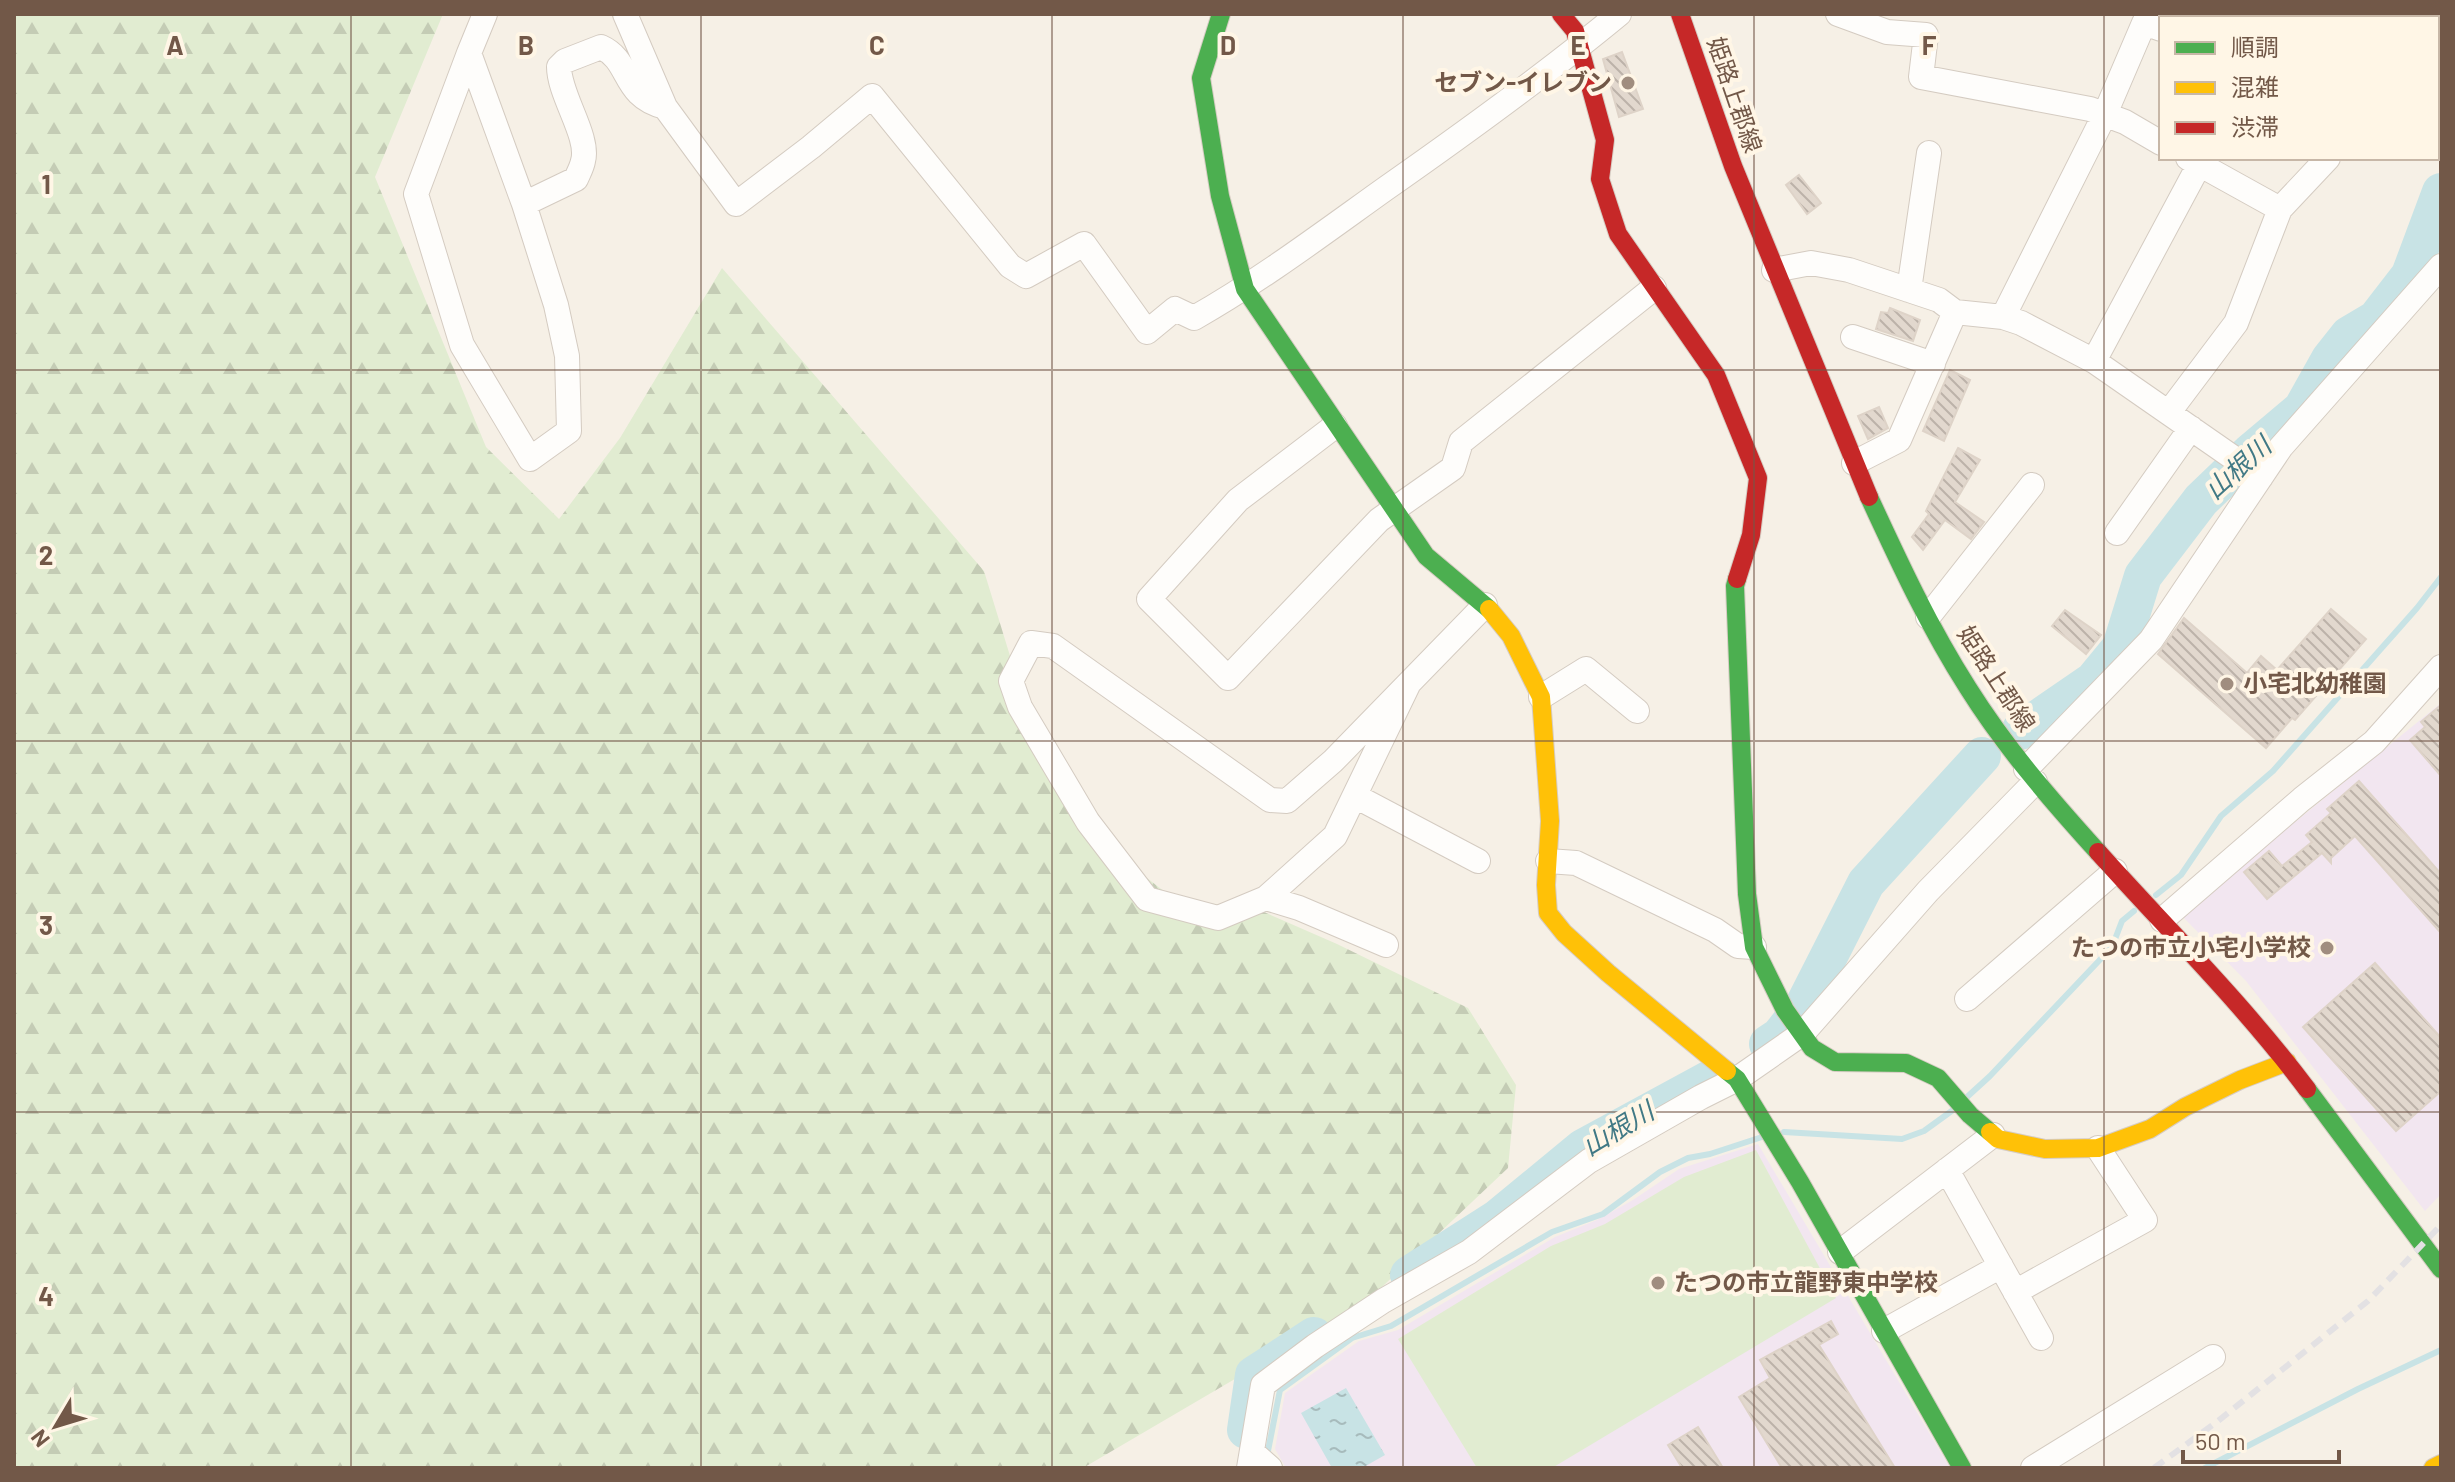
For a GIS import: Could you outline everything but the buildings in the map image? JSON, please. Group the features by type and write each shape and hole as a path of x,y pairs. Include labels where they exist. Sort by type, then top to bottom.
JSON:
{"street":[{"path":"469,53 524,204 556,305 567,356 569,431 530,459 462,345 416,194 469,53 485,14"},
{"path":"625,14 665,107 736,204 872,96 1010,266 1026,276 1084,244 1147,332 1175,309 1194,318 1245,289 1456,139 1619,14"},
{"path":"1221,14 1201,78 1220,196 1245,289 1426,556 1485,605 1511,636 1541,697 1550,821 1548,913 1564,933 1737,1079 1840,1252 1962,1468"},
{"path":"1561,14 1575,31 1605,140 1600,179 1618,234 1716,375 1758,478 1751,535 1735,586 1747,894 1754,947 1812,1048 1835,1062 1906,1063 1938,1078 1970,1115 1998,1139 2045,1149 2098,1148 2150,1129 2185,1107 2240,1080 2287,1062"},
{"name":"姫路上郡線","path":"1680,14 1733,166 1854,463 1912,590 1968,689 2031,775 2287,1062 2441,1269"},
{"path":"1838,14 1887,32 1926,35 1921,77 2105,114 2159,142"},
{"path":"2003,317 2150,22"},
{"path":"524,204 576,179 585,158 576,121 559,78 559,67 565,61 601,47 612,52 633,90 649,103 665,107"},
{"path":"1909,290 1929,153"},
{"path":"2169,412 2236,323 2280,209 2326,160"},
{"path":"2094,361 2194,161 2280,209"},
{"path":"1774,270 1811,263 1849,270 1939,300 1955,312 2003,317 2021,323 2094,361 2261,477"},
{"path":"1257,1463 1263,1385 1383,1301 1469,1252 1589,1161 1737,1079 1928,891 2151,640 2281,447 2441,266"},
{"path":"1335,426 1238,500 1149,599 1228,678 1392,508 1453,468 1461,442 1654,288"},
{"path":"1854,463 1899,440 1955,312"},
{"path":"1853,337 1933,364"},
{"path":"2117,533 2191,428"},
{"path":"1928,617 2032,485"},
{"path":"1408,685 1335,836 1266,898 1218,918 1147,899 1088,822 1020,707 1011,681 1031,643 1053,646 1270,800 1287,801 1333,761 1485,605"},
{"path":"2157,915 2374,742 2441,667"},
{"path":"1541,697 1586,669 1637,711"},
{"path":"1355,796 1478,861"},
{"path":"1548,861 1576,863 1715,930 1738,946 1754,947"},
{"path":"1967,999 2120,876"},
{"path":"1266,898 1299,908 1386,945"},
{"path":"1840,1252 1993,1135"},
{"path":"2015,1292 2145,1220 2098,1148"},
{"path":"1947,1170 2041,1338"},
{"path":"1884,1331 2001,1266"},
{"path":"2033,1468 2213,1357"}],"shaded area":[{"name":"たつの市立小宅小学校","path":"2441,703 2441,1194 2425,1211 2246,981 2181,915"},
{"name":"たつの市立龍野東中学校","path":"1758,1144 1950,1468 1286,1468 1275,1449 1285,1393 1359,1341 1398,1330 1555,1237 1597,1220 1633,1200 1679,1169"}],"green space":[{"path":"14,14 443,14 375,177 486,447 559,519 620,438 722,268 984,571 1033,731 1084,829 1174,899 1257,909 1468,1008 1516,1085 1508,1168 1383,1286 1339,1318 1083,1468 14,1468"},
{"path":"1756,1150 1836,1298 1552,1468 1477,1468 1398,1339 1551,1246 1605,1224 1684,1177"}],"water":[{"path":"1346,1388 1385,1455 1362,1468 1332,1468 1301,1413"}],"waterway":[{"name":"山根川","path":"2020,731 2093,681 2121,647 2143,576 2201,500 2302,409 2330,359 2349,335 2376,319 2410,275 2441,192"},
{"path":"2156,895 2181,875 2221,816 2273,771 2441,577"},
{"name":"山根川","path":"1768,1044 1780,1036 1804,1005 1866,883 1982,756"},
{"path":"1967,1097 2112,947 2122,921 2134,911"},
{"name":"山根川","path":"1409,1275 1498,1218 1583,1148 1712,1078"},
{"path":"1784,1132 1902,1139 1924,1131 1953,1110"},
{"path":"1267,1456 1280,1390 1352,1338 1391,1326 1552,1232 1603,1214 1660,1172 1688,1158 1762,1137"},
{"name":"山根川","path":"1246,1430 1254,1375 1314,1336"},
{"path":"2205,1468 2441,1350"}],"railway":[{"path":"2154,1468 2368,1301 2441,1225"}],"traffic: fast":[{"path":"1221,14 1201,78 1220,196 1245,289 1426,556 1489,609"},
{"path":"1869,497 1927,618 1968,688 2029,773 2098,852"},
{"path":"1737,579 1747,894 1754,947 1785,1010 1812,1048 1835,1062 1906,1063 1938,1078 1970,1115 1990,1132"},
{"path":"1727,1071 1737,1079 1800,1182 1962,1468"},
{"path":"2307,1089 2441,1269"}],"traffic: slow":[{"path":"1489,609 1511,636 1541,697 1550,821 1546,885 1548,913 1564,933 1608,973 1727,1071"},
{"path":"1990,1132 1998,1139 2045,1149 2098,1148 2150,1129 2185,1107 2240,1080 2287,1062"},
{"path":"2433,1468 2441,1464"}],"traffic: jam":[{"path":"1561,14 1575,31 1605,140 1600,179 1618,234 1716,375 1758,478 1751,535 1737,579"},
{"path":"1680,14 1733,166 1869,497"},
{"path":"2098,852 2232,998 2307,1089"}],"place":[{"name":"セブン-イレブン","path":"1628,83"},
{"name":"小宅北幼稚園","path":"2227,684"},
{"name":"たつの市立小宅小学校","path":"2327,948"},
{"name":"たつの市立龍野東中学校","path":"1658,1283"}]}
